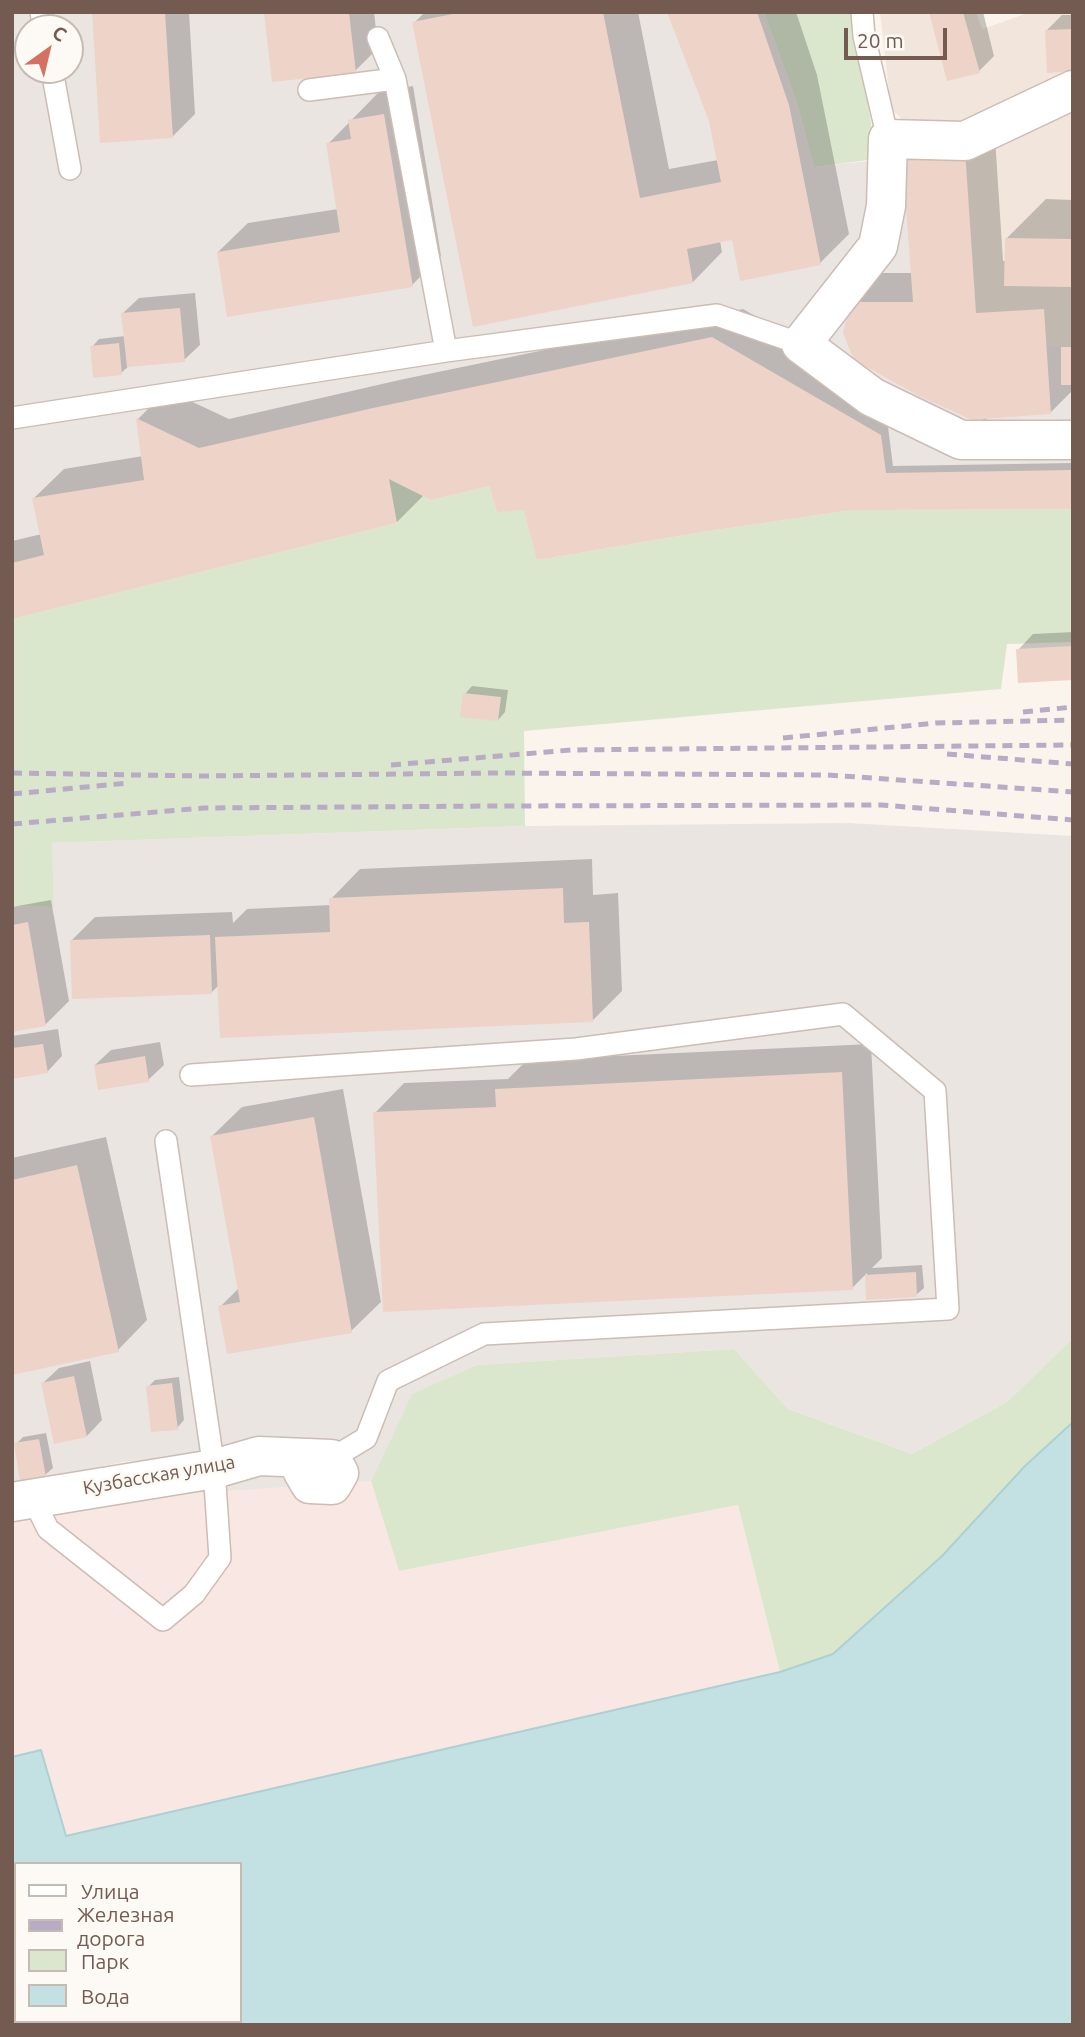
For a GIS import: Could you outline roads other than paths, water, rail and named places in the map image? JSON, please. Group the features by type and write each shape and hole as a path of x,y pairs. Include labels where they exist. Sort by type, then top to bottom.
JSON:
{"street":[{"path":"1073,89 965,141 888,139 886,206 878,246 801,344 872,397 961,440 1073,440"},
{"name":"Кузбасская улица","path":"22,1499 214,1469 259,1456 319,1458"}],"lane":[{"path":"862,12 863,36 888,139"},
{"path":"378,38 395,79 446,351"},
{"path":"309,90 395,79"},
{"path":"55,84 70,169"},
{"path":"12,418 446,351 717,315 801,344"},
{"path":"191,1075 576,1049 843,1014 935,1091 948,1309 484,1334 387,1381 366,1438 319,1458"},
{"path":"22,1499 48,1529 163,1620 194,1594 220,1558 214,1469 166,1141"}],"water":[{"path":"1073,1422 1073,2025 12,2025 12,1757 41,1750 66,1836 780,1672 833,1654 942,1556 1025,1466"}],"railway":[{"path":"1023,712 1073,707"},
{"path":"783,738 936,723 1073,720"},
{"path":"391,765 571,750 1073,745"},
{"path":"947,754 1073,764"},
{"path":"12,773 201,776 499,773 828,775 1073,792"},
{"path":"12,794 128,783"},
{"path":"12,824 204,808 498,806 881,805 1073,820"}]}
